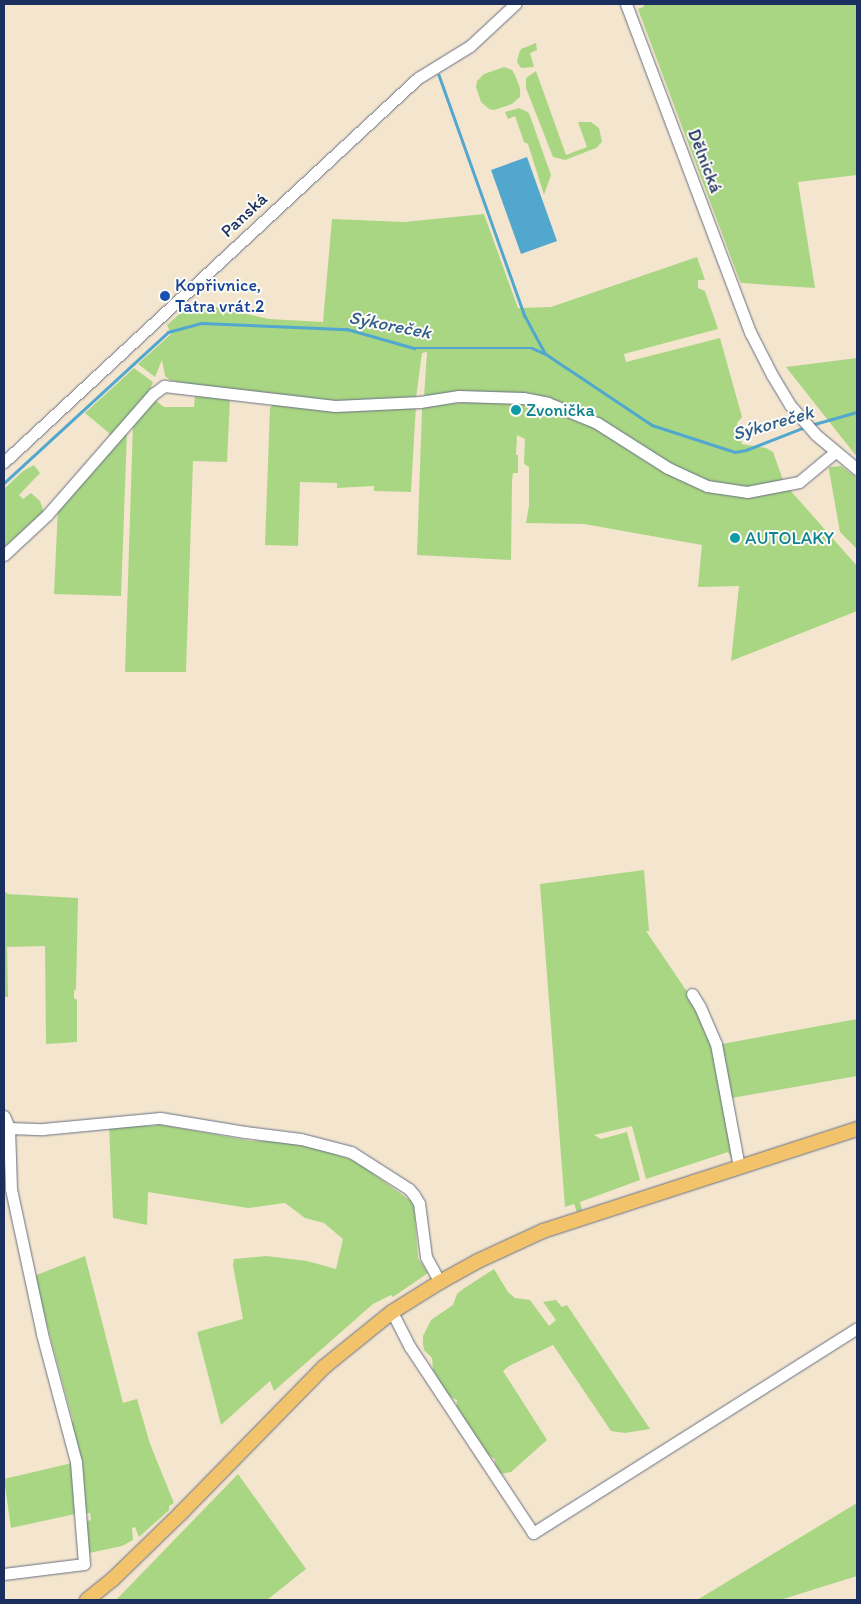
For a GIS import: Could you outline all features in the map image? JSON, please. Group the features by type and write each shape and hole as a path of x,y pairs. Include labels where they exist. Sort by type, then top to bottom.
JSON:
{"main road":[{"path":"87,1600 113,1579 181,1513 324,1367 392,1312 440,1282 486,1258 543,1232 857,1129"}],"street":[{"name":"Panská","path":"4,462 418,78 470,46 515,4"},
{"name":"Dělnická","path":"626,4 750,332 781,391 802,420 835,452 857,469"},
{"path":"4,555 47,515 153,394 164,386 335,406 420,402 459,396 523,398 548,403 597,423 668,468 707,486 747,492 799,482 835,452"},
{"path":"692,994 700,1007 716,1044 739,1167"},
{"path":"4,1116 9,1128 11,1189 42,1334 76,1462 84,1564 4,1574"},
{"path":"9,1128 51,1128 160,1118 308,1140 351,1152 409,1189 419,1203 426,1257 440,1282"},
{"path":"392,1312 410,1347 533,1533 857,1328"}],"green space":[{"path":"645,4 857,4 857,175 798,182 815,288 741,283 638,9"},
{"path":"536,43 537,50 530,53 534,67 521,68 517,62 521,49"},
{"path":"504,67 512,70 515,75 520,88 520,97 512,104 494,110 489,109 481,102 476,87 477,81 484,74"},
{"path":"536,71 566,155 587,147 578,122 591,122 599,128 602,142 596,148 565,160 553,157 526,88 526,78"},
{"path":"519,108 528,112 530,116 551,175 544,195 528,144 524,142 515,116 508,119 505,112"},
{"path":"484,214 518,308 551,307 697,257 705,280 698,280 698,288 705,291 718,329 624,354 626,362 720,338 742,417 737,423 742,444 766,448 773,452 784,483 755,488 718,485 668,464 545,399 424,397 427,352 422,353 416,398 345,406 196,386 170,380 165,376 162,360 155,377 138,364 171,334 167,325 193,302 269,319 323,322 332,219 404,222"},
{"path":"857,358 857,457 786,367"},
{"path":"134,368 153,382 148,395 110,438 109,433 85,413"},
{"path":"195,394 230,399 227,462 193,461 186,672 125,672 133,424 155,400 164,407 194,407"},
{"path":"471,399 527,401 589,424 645,461 668,473 747,496 790,490 857,566 857,611 731,661 739,586 698,587 702,545 584,524 526,523 529,506 529,467 524,464 525,439 517,435 516,455 518,455 518,473 513,473 512,481 511,560 417,555 422,409 424,405 461,403"},
{"path":"274,403 342,412 416,405 411,492 374,491 374,486 337,488 337,483 300,482 298,546 265,545 270,408"},
{"path":"127,432 121,596 54,594 58,507"},
{"path":"34,465 40,473 19,495 23,499 31,493 40,501 44,512 4,547 4,489 23,471"},
{"path":"841,466 857,478 857,549 840,532 829,467"},
{"path":"644,870 649,931 646,931 690,996 711,1038 733,1161 728,1152 646,1179 632,1126 594,1135 601,1139 627,1132 640,1180 580,1202 582,1210 577,1212 574,1204 565,1207 540,884"},
{"path":"7,892 7,894 78,898 76,989 74,991 74,998 77,1000 77,1042 46,1044 45,946 7,947 8,997 4,997 4,893"},
{"path":"857,1019 857,1076 732,1098 722,1044"},
{"path":"157,1124 251,1141 292,1141 294,1144 324,1150 357,1162 411,1201 414,1206 418,1258 428,1273 393,1297 391,1295 373,1304 274,1391 270,1381 221,1425 197,1332 243,1319 233,1265 234,1259 266,1256 307,1261 336,1269 343,1239 324,1223 305,1218 285,1203 248,1208 148,1192 147,1225 113,1218 109,1125 156,1126"},
{"path":"85,1256 123,1403 137,1399 150,1444 174,1503 169,1506 169,1510 139,1537 135,1527 132,1528 133,1540 122,1546 89,1553 84,1522 91,1520 90,1513 84,1513 71,1423 73,1421 34,1276"},
{"path":"494,1269 508,1292 515,1298 530,1300 549,1326 556,1320 543,1302 556,1300 562,1307 567,1305 650,1429 625,1433 611,1431 553,1345 509,1366 503,1371 547,1440 511,1472 501,1474 495,1466 495,1459 488,1455 456,1408 457,1400 448,1396 433,1370 432,1358 424,1350 423,1344 423,1336 431,1320 453,1305 457,1294 463,1289"},
{"path":"72,1463 75,1514 11,1528 4,1479"},
{"path":"238,1474 306,1569 267,1600 116,1600"},
{"path":"857,1503 857,1576 780,1600 697,1600"}],"water":[{"path":"527,157 557,241 521,254 491,170"}],"waterway":[{"path":"439,75 525,316 545,353"},
{"name":"Sýkoreček","path":"4,483 168,332 201,323 347,329 414,348 532,348 546,354 652,425 735,452 746,450 805,427"},
{"name":"Sýkoreček","path":"811,425 857,412"}],"place":[{"name":"Kopřivnice, Tatra vrát.2","path":"165,296"},
{"name":"Zvonička","path":"516,410"},
{"name":"AUTOLAKY","path":"735,538"}]}
